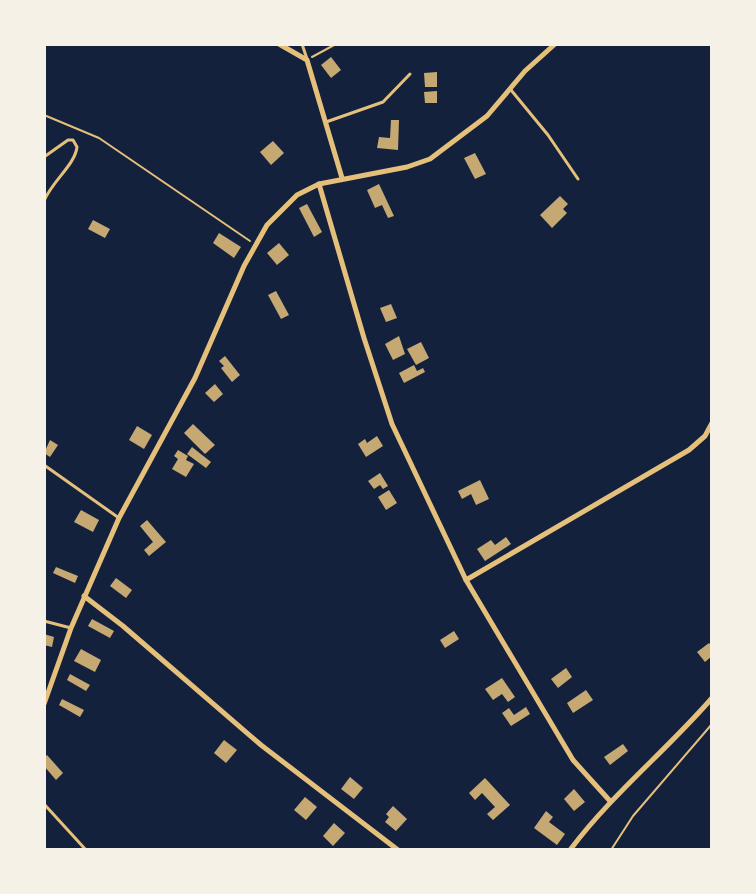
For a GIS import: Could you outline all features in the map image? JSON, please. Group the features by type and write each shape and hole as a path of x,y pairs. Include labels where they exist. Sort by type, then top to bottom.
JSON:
{"street":[{"path":"279,44 307,60 342,178"},
{"path":"44,704 71,628 119,518 195,378 255,244 286,203 319,184 407,167 430,159 469,131 555,44"},
{"path":"319,184 392,424 466,580 573,760 610,801"},
{"path":"466,580 689,450 705,436 712,423"},
{"path":"84,596 272,754 398,850"},
{"path":"570,850 610,801 680,735 712,698"}],"lane":[{"path":"302,44 307,60"},
{"path":"326,122 383,102 410,74"},
{"path":"511,90 561,152 578,179"},
{"path":"44,157 63,143 73,140 77,147 76,156 50,187 44,201"},
{"path":"44,465 119,518"},
{"path":"44,621 71,628"},
{"path":"44,804 86,850"}],"path":[{"path":"307,60 336,44"},
{"path":"44,115 87,132 255,244"},
{"path":"73,140 87,132"},
{"path":"611,850 633,816 712,724"}],"building":[{"path":"331,57 341,70 331,78 321,65"},
{"path":"437,72 437,87 425,87 424,73"},
{"path":"437,91 437,103 425,103 424,92"},
{"path":"391,120 399,120 398,150 377,148 379,137 390,138"},
{"path":"273,141 284,153 271,165 260,152"},
{"path":"475,153 486,174 475,179 464,158"},
{"path":"379,184 394,216 388,218 382,205 375,208 367,190"},
{"path":"560,196 568,204 563,209 567,213 552,228 540,215"},
{"path":"307,204 322,232 314,237 299,208"},
{"path":"93,220 110,229 105,238 88,229"},
{"path":"219,233 241,247 234,258 213,243"},
{"path":"279,243 289,255 277,265 267,253"},
{"path":"276,291 289,315 281,319 268,295"},
{"path":"391,304 397,318 386,322 380,308"},
{"path":"399,336 405,354 393,360 385,344"},
{"path":"421,342 429,358 416,365 407,349"},
{"path":"225,356 240,375 232,382 219,361"},
{"path":"414,365 417,371 423,368 425,372 404,383 399,373"},
{"path":"215,384 223,394 214,402 205,393"},
{"path":"193,424 215,445 205,454 184,433"},
{"path":"137,426 152,435 144,449 129,440"},
{"path":"377,436 383,446 366,457 358,444 365,439 367,443"},
{"path":"50,440 58,445 50,457 44,453"},
{"path":"192,447 211,462 206,468 187,454"},
{"path":"178,450 194,464 186,477 172,469 178,459 174,456"},
{"path":"380,473 388,486 383,489 380,485 374,489 368,481"},
{"path":"480,480 489,499 476,505 471,494 462,499 458,491"},
{"path":"389,490 397,503 386,510 378,497"},
{"path":"81,510 99,520 93,532 74,522"},
{"path":"147,520 166,542 149,556 144,550 153,542 140,526"},
{"path":"506,537 511,544 485,561 477,549 491,540 495,545"},
{"path":"56,567 78,576 75,583 53,573"},
{"path":"116,578 132,590 126,598 110,586"},
{"path":"92,619 114,631 110,638 88,626"},
{"path":"454,631 459,639 445,648 440,640"},
{"path":"44,634 54,637 52,647 44,645"},
{"path":"709,643 712,656 705,662 697,652"},
{"path":"81,649 101,660 95,672 74,661"},
{"path":"566,668 572,677 558,688 551,679"},
{"path":"70,674 90,685 86,691 67,680"},
{"path":"502,678 515,697 508,702 502,694 493,700 485,689"},
{"path":"586,690 593,700 573,713 567,703"},
{"path":"62,699 84,710 80,717 59,705"},
{"path":"526,707 530,714 511,726 502,713 509,708 514,715"},
{"path":"224,740 237,750 226,763 214,753"},
{"path":"623,744 628,751 610,765 604,757"},
{"path":"47,755 63,773 56,780 44,766"},
{"path":"350,777 363,788 354,799 341,789"},
{"path":"485,778 510,805 493,820 487,814 495,807 482,793 475,800 469,793"},
{"path":"574,789 585,802 574,811 564,799"},
{"path":"305,797 317,807 306,820 294,810"},
{"path":"393,806 407,819 396,831 385,822 389,817 386,814"},
{"path":"546,811 553,817 549,822 565,834 557,845 534,828"},
{"path":"334,823 345,833 333,846 323,836"}]}
